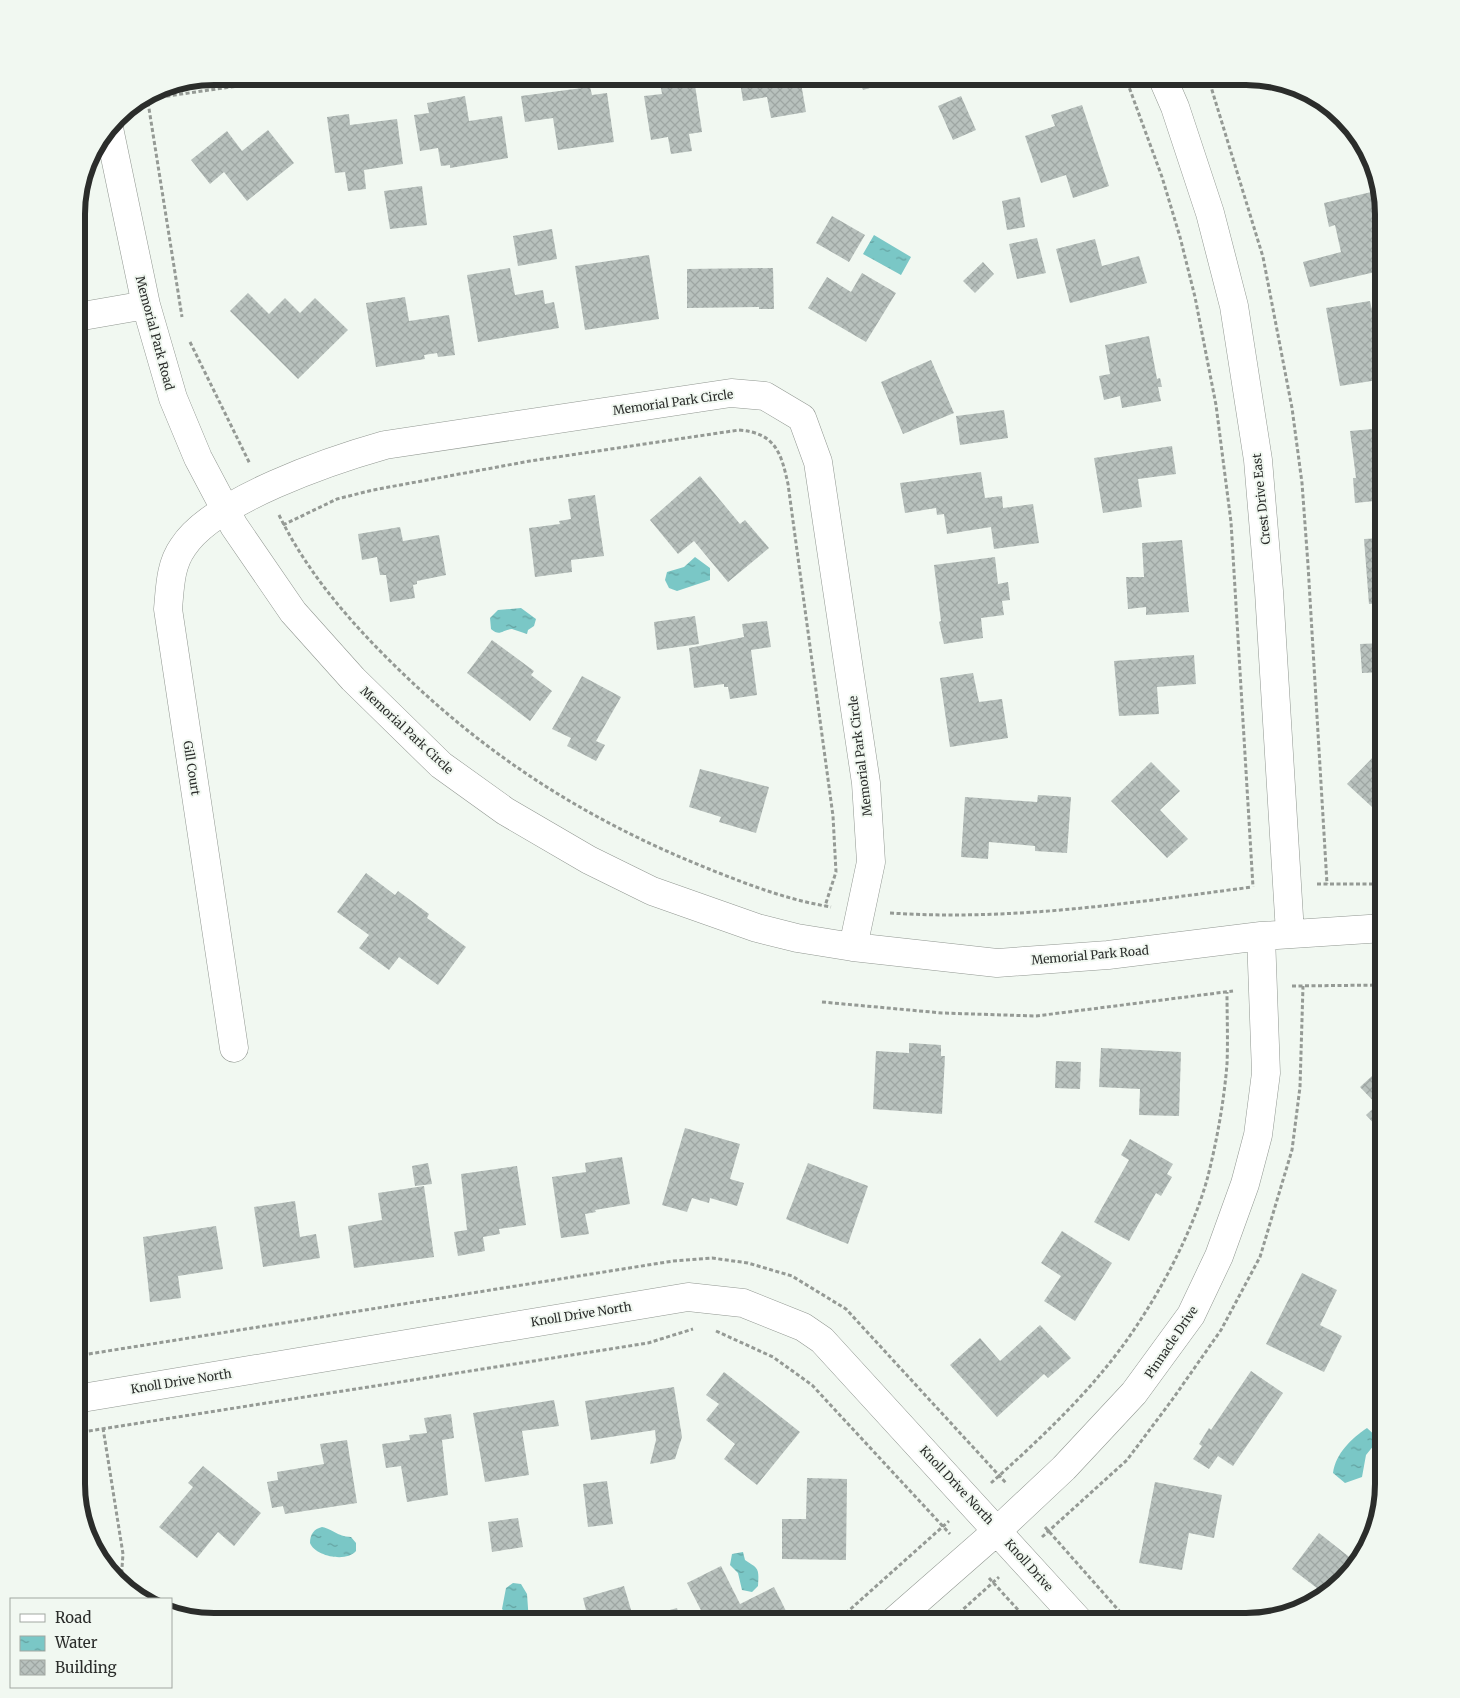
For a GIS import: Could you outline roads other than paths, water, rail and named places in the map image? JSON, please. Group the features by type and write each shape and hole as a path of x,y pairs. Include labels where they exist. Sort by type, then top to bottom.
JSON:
{"street":[{"name":"Crest Drive East","path":"1166,85 1175,107 1210,213 1234,306 1259,479 1269,591 1290,933"},
{"name":"Memorial Park Road","path":"111,137 146,305 172,398 198,458 230,518"},
{"path":"85,315 146,305"},
{"name":"Memorial Park Circle","path":"797,938 737,922 644,888 588,860 514,816 441,765 353,679 294,612 230,518 265,489 337,458 385,445 731,393 765,396 802,418 818,462 866,784 871,862 853,947"},
{"name":"Gill Court","path":"230,518 208,521 183,546 171,575 168,609 234,1048"},
{"name":"Memorial Park Road","path":"797,938 853,947 997,963 1108,955 1290,933 1375,928"},
{"name":"Pinnacle Drive","path":"903,1613 998,1530 1064,1468 1134,1394 1191,1315 1219,1256 1245,1184 1258,1135 1266,1073 1261,936"},
{"name":"Knoll Drive North","path":"85,1397 688,1297 743,1303 803,1328 822,1340 998,1530"},
{"name":"Knoll Drive","path":"998,1530 1072,1613"}],"water":[{"path":"874,235 911,257 901,275 863,254"},
{"path":"695,557 710,568 710,580 677,591 669,588 665,580 667,572 684,567"},
{"path":"521,608 536,619 534,626 528,630 527,634 512,629 497,633 491,629 490,618 498,610"},
{"path":"1367,1428 1375,1435 1375,1444 1366,1455 1362,1477 1345,1483 1333,1473 1337,1459 1355,1437"},
{"path":"322,1527 351,1537 356,1543 356,1551 345,1557 338,1557 324,1554 313,1548 310,1540 313,1532"},
{"path":"743,1552 745,1560 756,1567 758,1572 758,1586 752,1592 742,1590 738,1573 730,1565 732,1554"},
{"path":"513,1583 521,1584 527,1594 528,1613 506,1613 502,1609 506,1588"},
{"path":"310,1610 320,1613 305,1613"}]}
